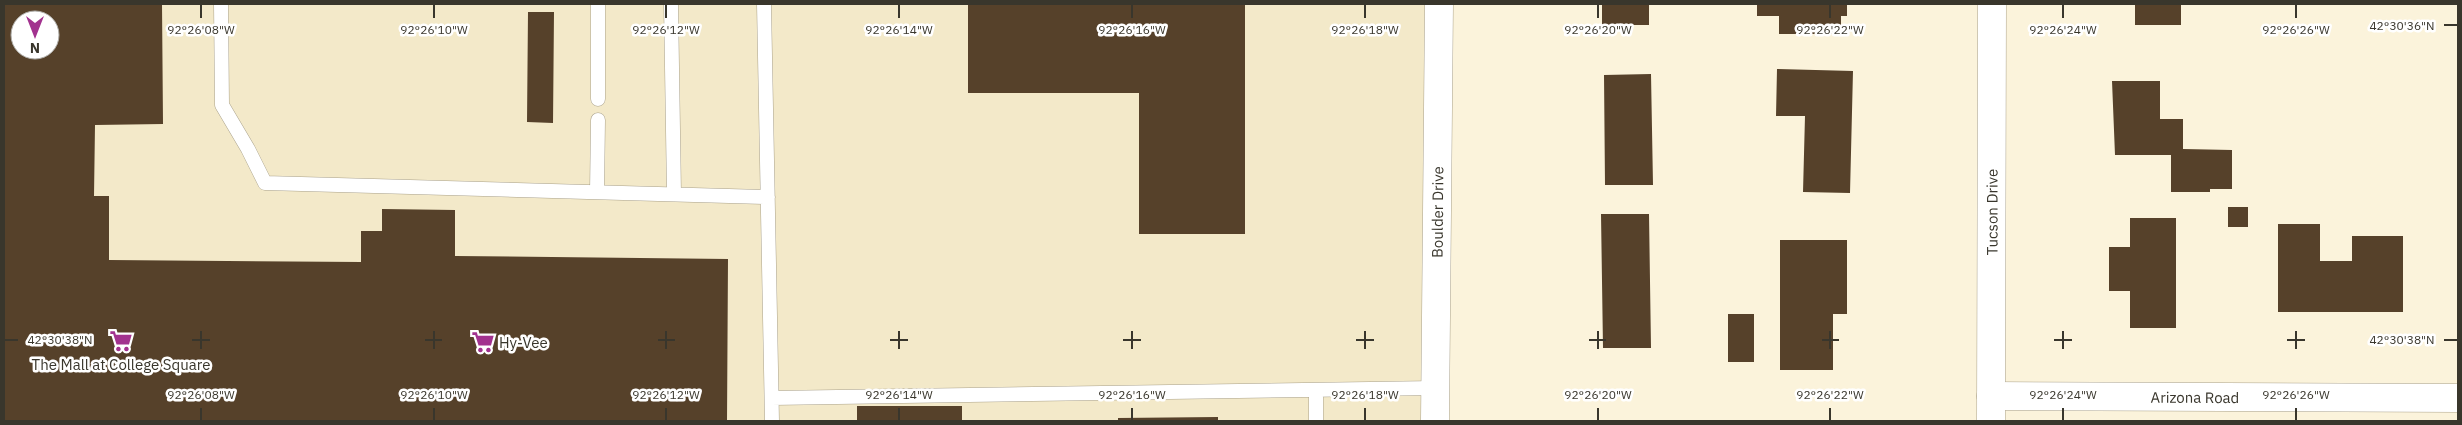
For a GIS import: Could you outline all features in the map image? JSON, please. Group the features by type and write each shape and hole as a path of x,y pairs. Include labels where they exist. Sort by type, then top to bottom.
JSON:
{"street":[{"name":"Boulder Drive","path":"1435,421 1439,4"},
{"name":"Tucson Drive","path":"1991,408 1992,4"},
{"name":"Arizona Road","path":"1991,408 2458,398"}],"lane":[{"path":"221,4 222,105 248,149 265,183 768,197"},
{"path":"598,4 598,99"},
{"path":"671,4 674,194"},
{"path":"764,4 772,421"},
{"path":"597,192 598,120"},
{"path":"772,398 1435,388"},
{"path":"1316,391 1316,421"}],"shaded area":[{"path":"4,4 1439,4 1435,421 4,421"}],"building":[{"path":"4,4 162,4 163,124 95,125 94,196 109,196 109,260 361,262 361,231 382,231 382,209 455,210 455,256 728,259 727,421 4,421"},
{"path":"968,4 1245,4 1245,234 1139,234 1139,93 968,93"},
{"path":"1602,4 1649,4 1649,25 1602,25"},
{"path":"1757,4 1847,4 1847,16 1841,16 1841,34 1779,34 1779,16 1757,16"},
{"path":"2135,4 2181,4 2181,25 2135,25"},
{"path":"528,12 554,12 553,123 527,122"},
{"path":"1777,69 1853,71 1850,193 1803,192 1805,116 1776,116"},
{"path":"1651,74 1653,185 1605,185 1604,75"},
{"path":"2112,81 2160,81 2160,119 2183,119 2183,149 2232,150 2232,189 2210,189 2210,192 2171,192 2171,155 2115,155"},
{"path":"2228,207 2248,207 2248,227 2228,227"},
{"path":"1601,214 1649,214 1651,348 1603,348"},
{"path":"2130,218 2176,218 2176,328 2130,328 2130,291 2109,291 2109,247 2130,247"},
{"path":"2278,224 2320,224 2320,261 2352,261 2352,236 2403,236 2403,312 2278,312"},
{"path":"1780,240 1847,240 1847,314 1833,314 1833,370 1780,370"},
{"path":"1728,314 1754,314 1754,362 1728,362"},
{"path":"857,406 962,406 962,421 857,421"},
{"path":"1218,417 1218,421 1118,421 1118,418"}],"place":[{"name":"The Mall at College Square","path":"121,341"},
{"name":"Hy-Vee","path":"483,342"}]}
